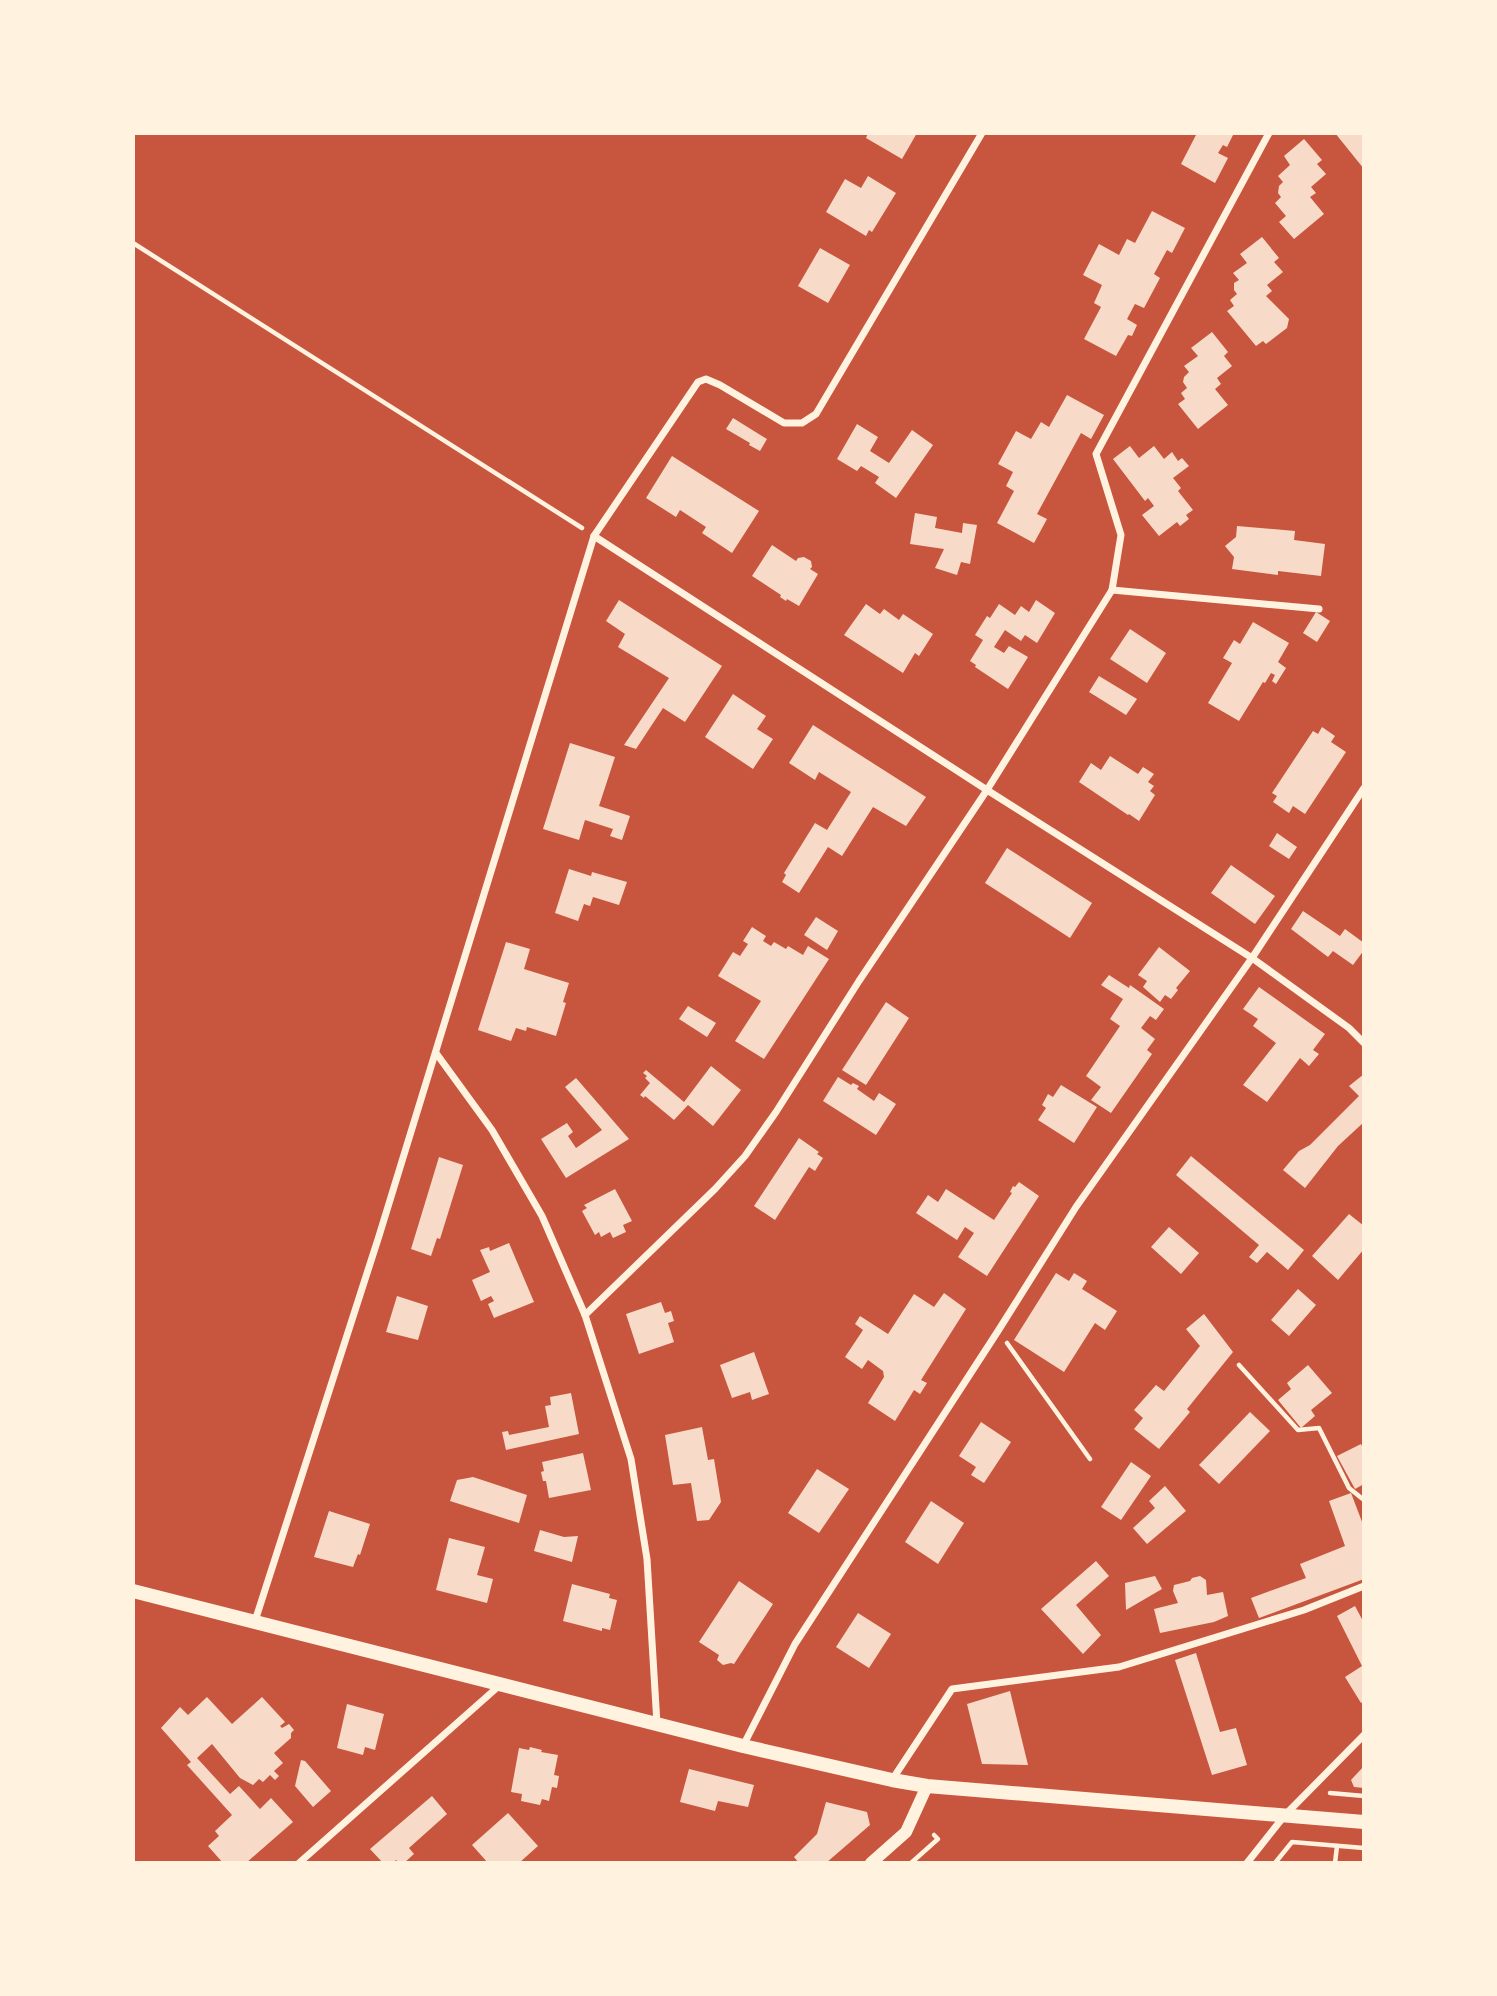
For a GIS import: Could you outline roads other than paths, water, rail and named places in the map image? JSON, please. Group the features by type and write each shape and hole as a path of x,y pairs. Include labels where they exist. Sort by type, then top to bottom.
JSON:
{"main road":[{"path":"133,1591 743,1746 892,1780 927,1786 1364,1822"}],"street":[{"path":"255,1622 436,1053 594,536 698,382 706,379 720,385 784,423 802,422 816,414 982,133"},
{"path":"585,1315 715,1189 745,1156 987,790 1112,590 1121,535 1096,454 1269,133"},
{"path":"594,536 1252,958 1349,1028 1364,1044"},
{"path":"1112,590 1320,610"},
{"path":"743,1746 795,1644 1076,1207 1252,958 1364,788"},
{"path":"436,1053 492,1130 542,1216 585,1315 631,1459 647,1559 657,1724"},
{"path":"892,1780 952,1689 1119,1667 1304,1610 1364,1586"},
{"path":"299,1863 500,1684"},
{"path":"1247,1863 1285,1815 1364,1735"},
{"path":"870,1863 906,1832 927,1786"}]}
